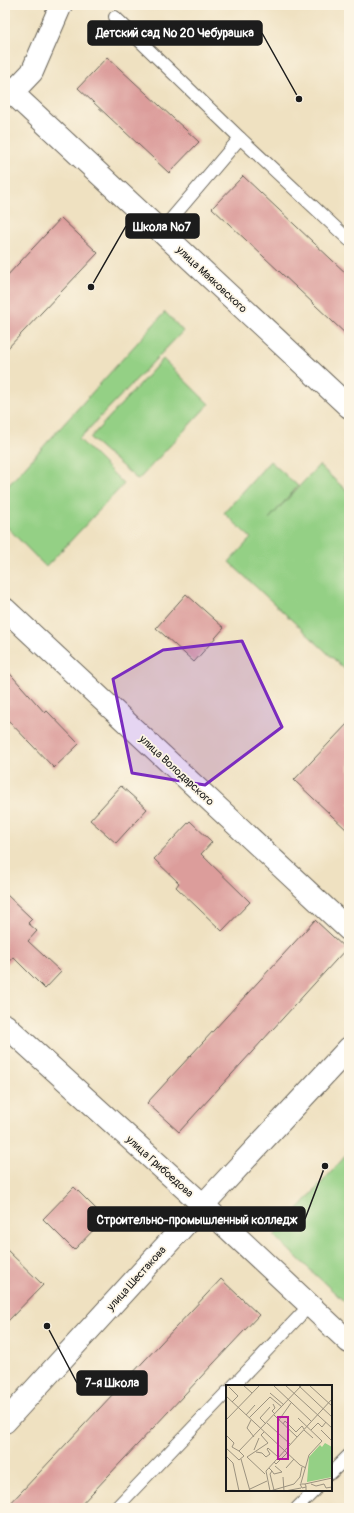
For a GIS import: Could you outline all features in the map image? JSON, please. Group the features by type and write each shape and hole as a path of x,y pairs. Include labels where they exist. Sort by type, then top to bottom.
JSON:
{"street":[{"path":"9,89 32,72 61,5"},
{"name":"улица Маяковского","path":"9,89 349,407"},
{"name":"улица Володарского","path":"5,609 349,930"},
{"name":"улица Грибоедова","path":"5,1025 203,1205 349,1342"},
{"name":"улица Шестакова","path":"5,1422 349,1048"}],"lane":[{"path":"115,17 240,138 349,240"},
{"path":"161,231 240,138"},
{"path":"234,1385 310,1305"},
{"path":"116,1508 226,1393"},
{"path":"332,1472 349,1455"},
{"path":"297,1508 314,1491"}],"highlighted area":[{"path":"242,641 282,727 205,785 132,773 113,679 163,650"}],"green space":[{"path":"165,312 183,331 79,439 124,484 46,567 5,525 5,489"},
{"path":"163,359 209,404 138,480 90,438"},
{"path":"270,461 298,486 269,519 319,465 349,493 349,673 229,562 251,538 224,513"},
{"path":"349,1152 349,1306 274,1236"}],"building":[{"path":"107,57 199,142 169,173 78,88"},
{"path":"243,176 349,276 349,337 212,208"},
{"path":"61,218 98,253 5,351 5,278"},
{"path":"186,594 224,628 194,662 156,628"},
{"path":"5,668 45,713 47,711 79,744 54,768 5,717"},
{"path":"349,722 349,832 294,780"},
{"path":"121,786 147,809 116,843 90,820"},
{"path":"190,821 212,842 201,854 250,902 222,931 176,887 179,883 154,859"},
{"path":"5,893 32,919 28,923 37,931 28,941 61,972 45,989 13,957 5,966"},
{"path":"315,920 346,949 179,1132 147,1103"},
{"path":"74,1187 105,1218 74,1250 43,1219"},
{"path":"5,1248 43,1285 5,1324"},
{"path":"221,1279 259,1315 78,1508 6,1508"}],"place":[{"name":"Детский сад № 20 Чебурашка","path":"299,99"},
{"name":"Школа №7","path":"91,287"},
{"name":"Строительно-промышленный колледж","path":"325,1166"},
{"name":"7-я Школа","path":"47,1326"}]}
